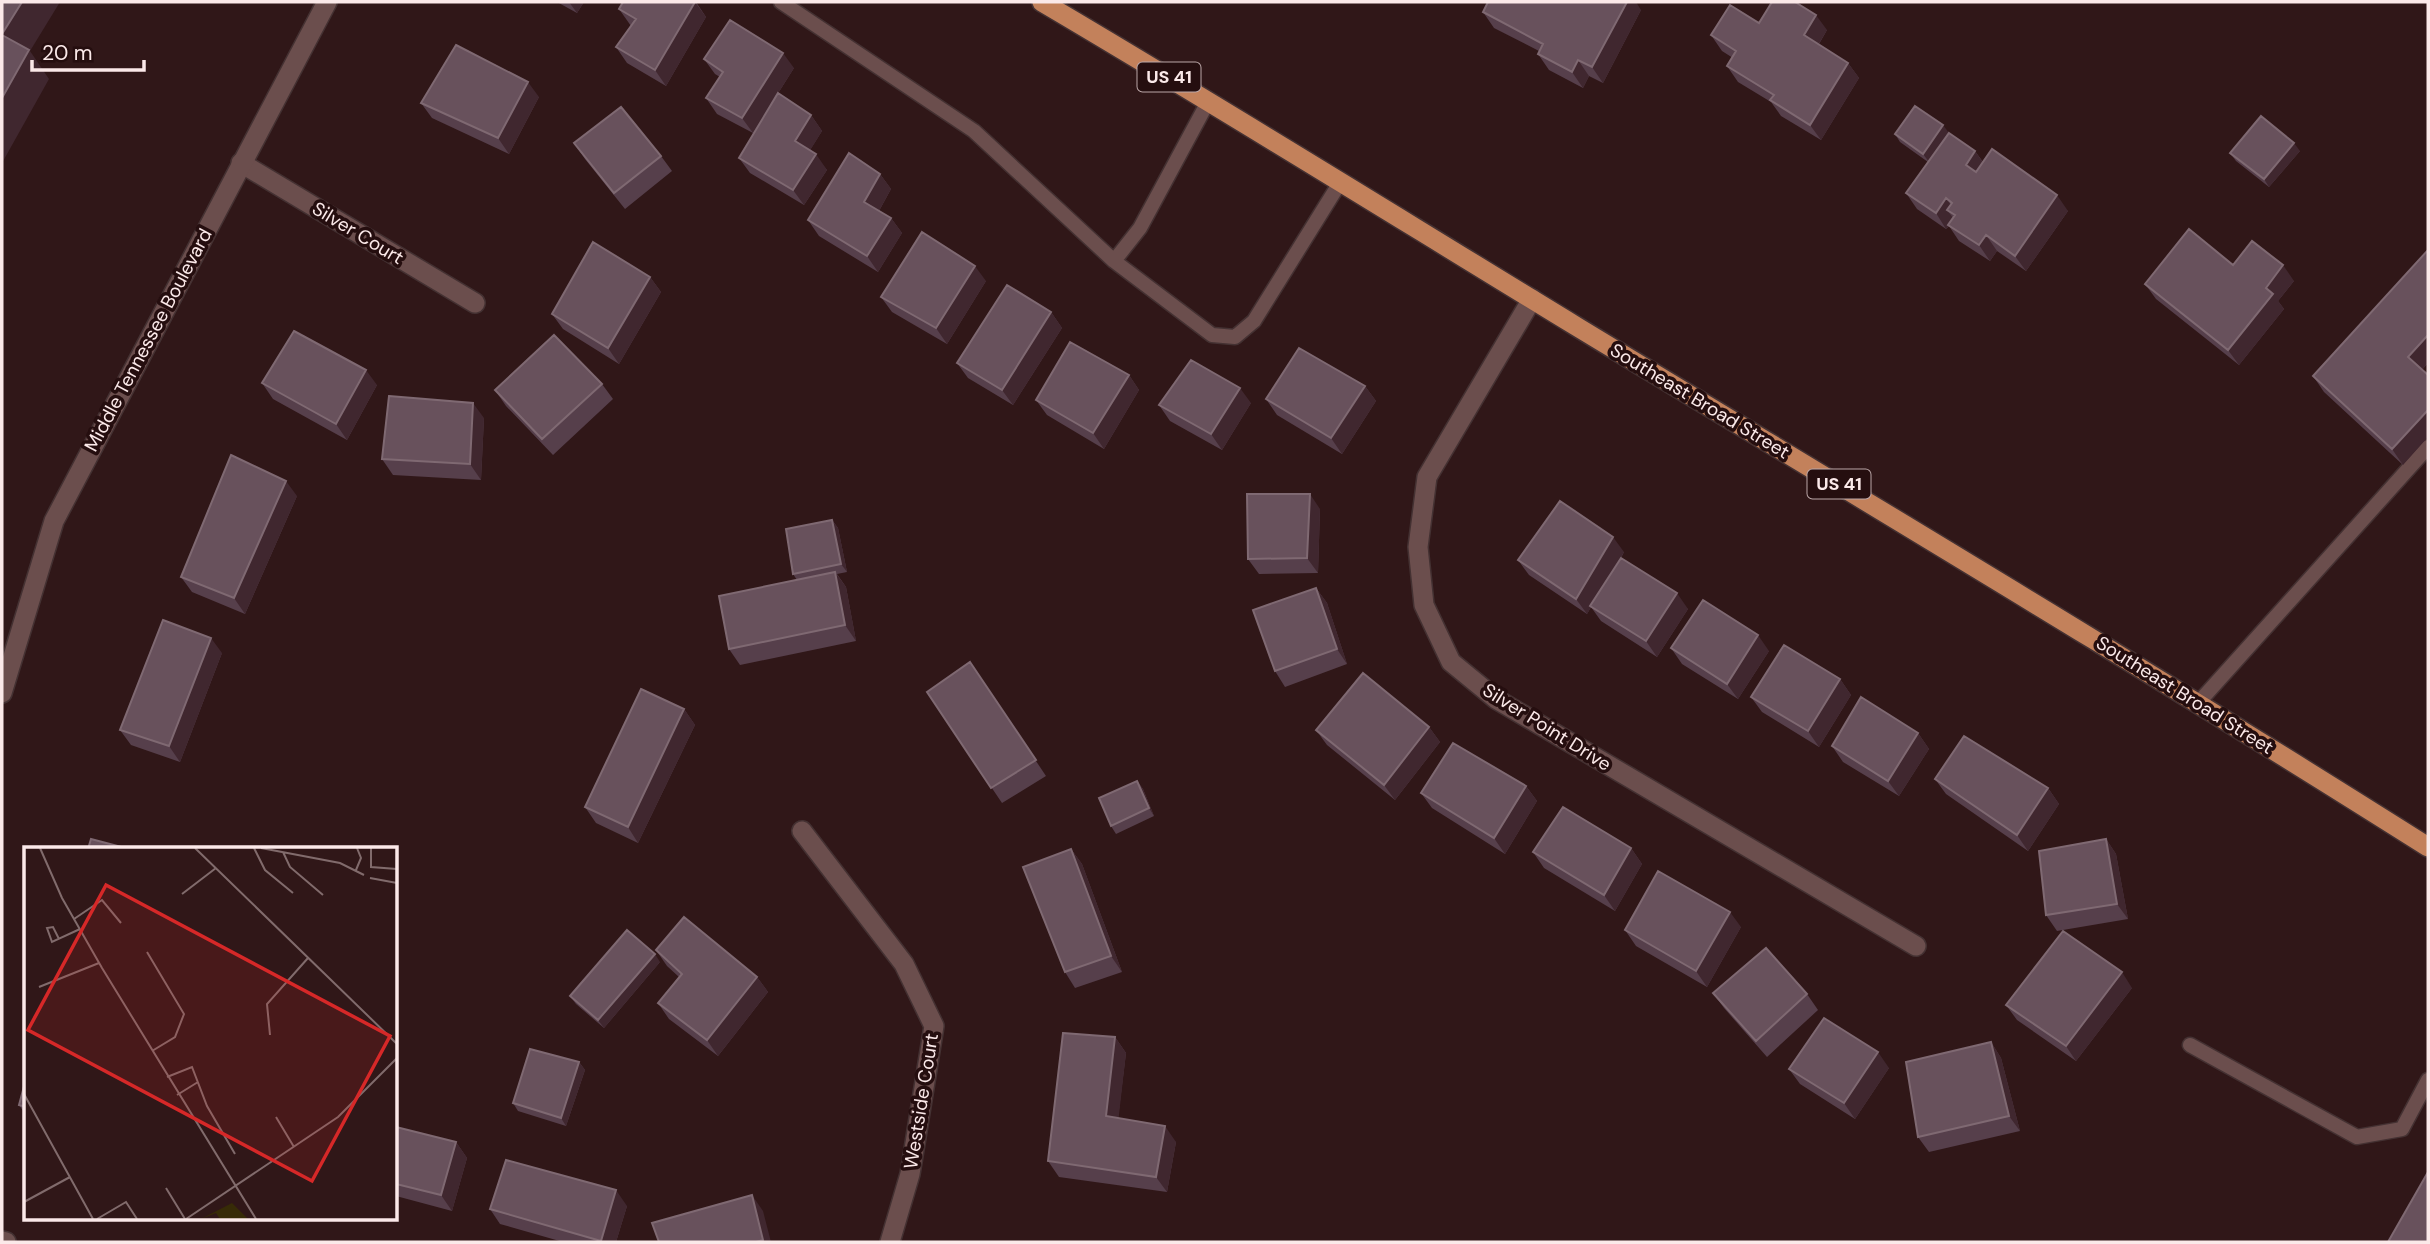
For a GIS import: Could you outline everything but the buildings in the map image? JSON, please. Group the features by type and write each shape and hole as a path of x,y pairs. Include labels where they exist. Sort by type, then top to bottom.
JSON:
{"main road":[{"name":"Southeast Broad Street","path":"1042,2 1209,100 1532,299 2199,702 2428,847"}],"street":[{"name":"Middle Tennessee Boulevard","path":"2,693 54,521 327,2"},
{"name":"Silver Court","path":"241,163 475,303"},
{"name":"Silver Point Drive","path":"1532,299 1427,477 1418,547 1424,605 1451,662 1496,699 1916,946"},
{"name":"Westside Court","path":"802,831 904,964 934,1026 910,1174 890,1242"}],"lane":[{"path":"781,2 975,131 1114,261 1212,335 1235,337 1254,321 1341,181"},
{"path":"1114,261 1140,228 1209,100"},
{"path":"2199,702 2428,447"},
{"path":"2190,1045 2357,1137 2402,1129 2428,1080"}]}
